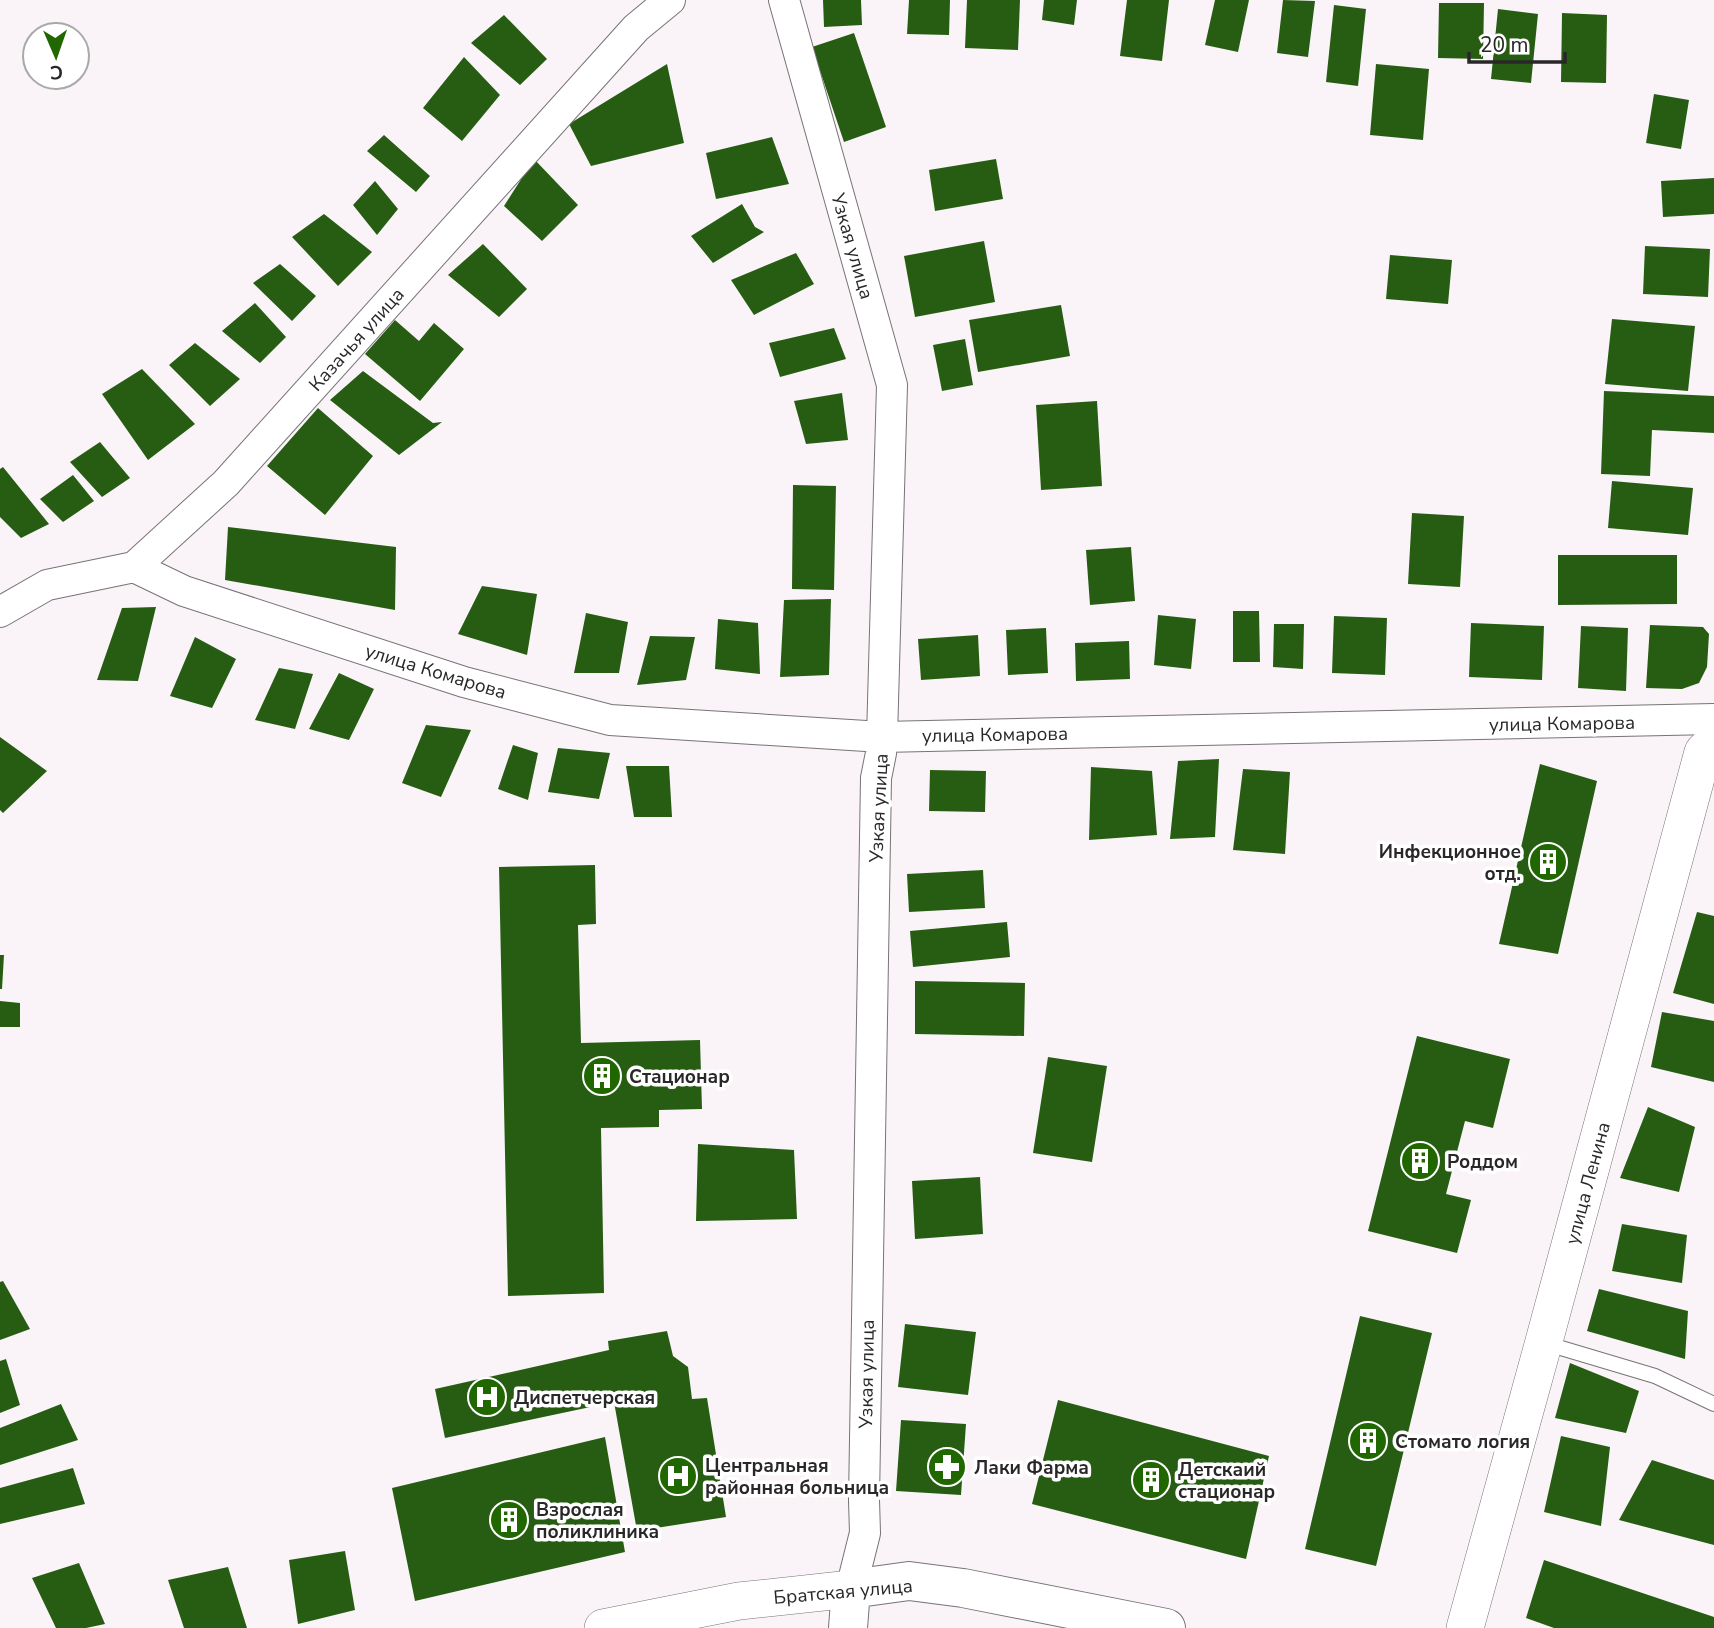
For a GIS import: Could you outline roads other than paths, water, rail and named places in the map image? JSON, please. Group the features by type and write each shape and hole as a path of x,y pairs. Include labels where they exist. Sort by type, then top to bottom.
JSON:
{"main road":[{"name":"Братская улица","path":"851,1589 909,1581 963,1588 1166,1628"},
{"name":"Узкая улица","path":"848,1628 851,1589"}],"street":[{"name":"Казачья улица","path":"134,567 226,483 636,28 670,0"},
{"name":"Узкая улица","path":"784,0 892,385 882,737 876,792 865,1533 851,1589"},
{"path":"0,612 47,585 134,567"},
{"name":"улица Комарова","path":"134,567 184,591 464,682 610,720 882,737 1714,719"},
{"name":"улица Ленина","path":"1465,1628 1703,752 1714,741"},
{"name":"Братская улица","path":"603,1628 739,1601 851,1589"}],"lane":[{"path":"1544,1345 1655,1376 1714,1404"}],"place":[{"name":"Инфекционное отд.","path":"1548,862"},
{"name":"Стационар","path":"602,1076"},
{"name":"Роддом","path":"1420,1161"},
{"name":"Диспетчерская","path":"487,1397"},
{"name":"Стомато логия","path":"1368,1441"},
{"name":"Лаки Фарма","path":"947,1467"},
{"name":"Центральная районная больница","path":"678,1476"},
{"name":"Детскаий стационар","path":"1151,1480"},
{"name":"Взрослая поликлиника","path":"509,1520"}]}
